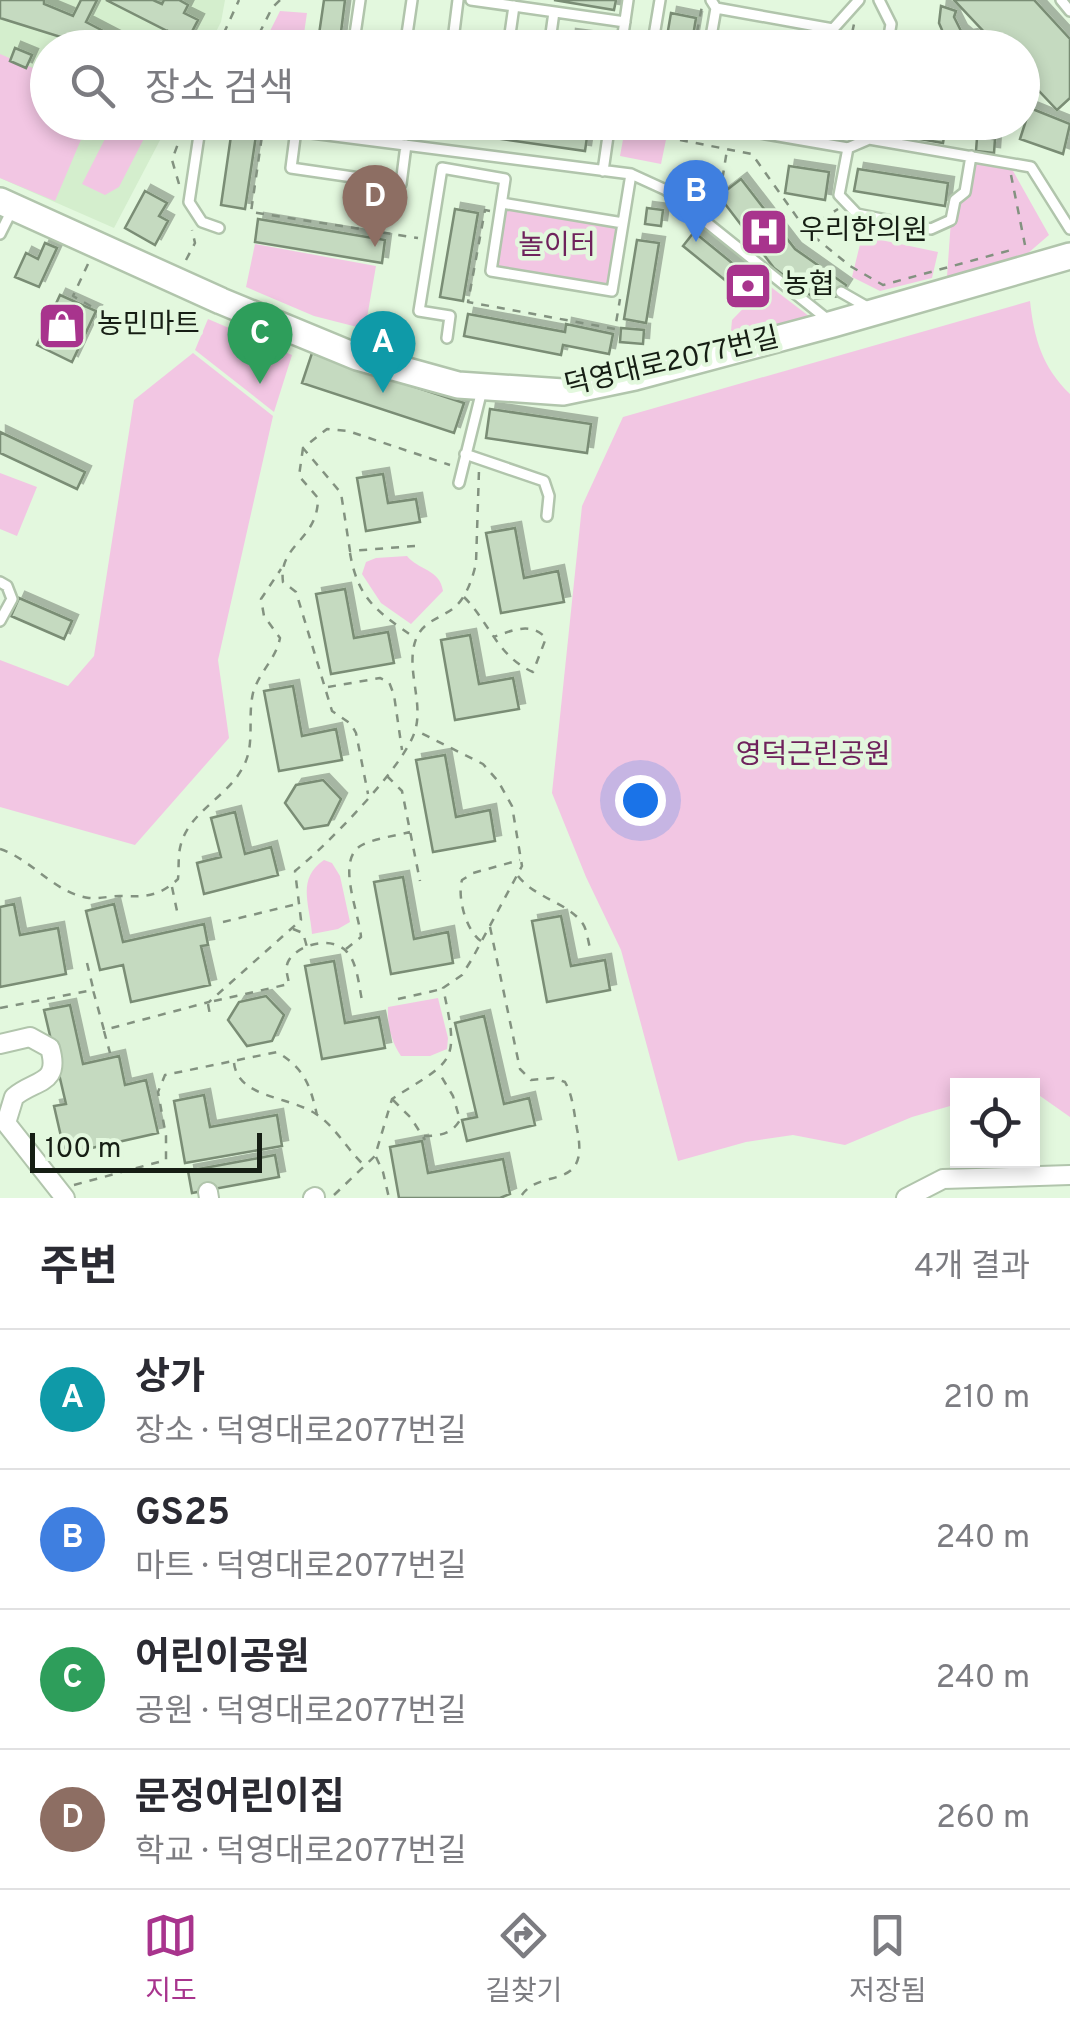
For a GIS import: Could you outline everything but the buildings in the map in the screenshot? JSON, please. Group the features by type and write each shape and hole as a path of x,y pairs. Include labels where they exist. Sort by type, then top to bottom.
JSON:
{"street":[{"name":"덕영대로2077번길","path":"4,209 356,356 458,385 564,392 833,324 1070,256"},
{"path":"0,1044 30,1038 50,1048 53,1068 49,1076 14,1097 6,1123 61,1194"},
{"path":"906,1198 943,1179 1070,1176"}],"lane":[{"path":"356,30 360,0"},
{"path":"408,30 412,0"},
{"path":"454,30 458,0"},
{"path":"471,0 625,22"},
{"path":"624,30 628,0"},
{"path":"655,30 660,0"},
{"path":"711,30 714,4 833,29 858,0"},
{"path":"879,0 892,24 891,30"},
{"path":"1061,0 1070,11"},
{"path":"511,30 514,6"},
{"path":"551,30 554,12"},
{"path":"198,140 189,202 202,222 218,228"},
{"path":"294,140 290,168 402,184 406,146"},
{"path":"371,140 631,174 666,190 833,324"},
{"path":"603,171 607,140"},
{"path":"791,140 848,148 869,140 1031,167 1070,229"},
{"path":"848,148 839,195 856,214 931,229 951,220 955,200 965,192 971,156"},
{"path":"447,338 450,316 419,311 442,168 506,179 490,270 612,291 631,174"},
{"path":"502,203 623,223"},
{"path":"0,234 4,209"},
{"path":"842,292 876,311"},
{"path":"459,483 483,387"},
{"path":"465,454 544,481 550,496 547,516"},
{"path":"0,582 7,586 12,599 0,621"}],"path":[{"path":"226,30 240,0"},
{"path":"262,30 280,0"},
{"path":"697,30 703,0"},
{"path":"262,140 252,212 421,238"},
{"path":"680,140 752,154 806,230 850,266 883,285 1025,246 1008,162"},
{"path":"700,210 723,175 727,150"},
{"path":"806,230 847,204"},
{"path":"485,210 468,302 615,328 621,294"},
{"path":"97,245 73,296 142,336"},
{"path":"0,848 18,855 52,882 88,898 142,898 172,885 178,880 180,848 190,825 232,784 251,750 254,692 277,653 280,638 264,616 260,599 286,557 315,524 318,508 318,498 299,476 303,448 327,429 348,431 460,469"},
{"path":"303,448 340,494 356,583 377,612 416,638"},
{"path":"208,1002 300,920 296,871 334,838 386,775 415,731 416,638 435,617 459,604 476,564 480,459"},
{"path":"350,551 414,546"},
{"path":"282,569 283,582 296,592 332,711 356,732 368,796"},
{"path":"463,596 486,622 493,637 505,654 533,672 546,638 538,630 526,627 493,637"},
{"path":"326,687 380,678 389,682 402,753"},
{"path":"398,999 443,988 462,975 517,875 521,859 512,806 498,781 483,764 415,731"},
{"path":"386,775 402,790 420,881"},
{"path":"346,950 361,937 347,864 353,852 364,844 410,832"},
{"path":"482,941 474,936 458,892 462,880 474,872 521,859"},
{"path":"517,875 530,891 566,910 584,925 590,948"},
{"path":"172,885 177,911"},
{"path":"224,922 298,903"},
{"path":"490,926 520,1070 531,1080 554,1078 568,1086 581,1148 578,1159 564,1175 530,1185 520,1198"},
{"path":"292,929 302,933 307,948"},
{"path":"104,1030 289,984 286,966 291,957 331,942 346,950 363,1004"},
{"path":"87,963 110,1052"},
{"path":"331,1198 375,1156 392,1099 450,1057 453,1046 443,988"},
{"path":"0,1008 93,990"},
{"path":"208,1002 210,1015"},
{"path":"61,1194 166,1160 158,1092 166,1075 278,1052 308,1078 317,1115"},
{"path":"234,1061 235,1074 247,1088 277,1096 317,1115 364,1166"},
{"path":"392,1099 424,1138 455,1128 460,1120 437,1070"},
{"path":"375,1156 389,1198"}],"shaded area":[{"path":"0,0 225,0 217,30 30,30 30,140 160,140 114,228 0,178"}],"green space":[{"path":"280,11 307,13 304,30 270,30"},
{"path":"0,54 30,67 30,140 81,140 55,201 0,178"},
{"path":"104,140 143,140 119,187 105,195 82,184"},
{"path":"623,140 666,140 661,164 620,156"},
{"path":"971,156 1008,162 1049,235 1027,254 947,277 951,220 955,200 965,191"},
{"name":"놀이터","path":"502,203 623,223 612,291 491,271"},
{"path":"862,236 938,252 932,278 880,291 852,277"},
{"path":"255,244 376,266 365,329 314,316 246,287"},
{"path":"767,284 814,320 730,342 732,320"},
{"name":"영덕근린공원","path":"1030,301 1041,351 1052,373 1070,394 1070,1117 1040,1096 1040,1078 950,1078 950,1106 845,1145 793,1135 746,1142 678,1161 621,950 552,793 582,506 623,417"},
{"path":"208,319 292,355 274,412 195,350"},
{"path":"193,353 273,416 218,660 229,738 135,845 0,807 0,660 68,686 94,656 134,400"},
{"path":"0,473 37,487 17,536 0,529"},
{"path":"407,556 438,578 443,591 411,624 381,603 362,574 366,562 376,558"},
{"path":"324,860 332,863 340,876 350,922 338,929 312,934 307,884 315,867"},
{"path":"438,998 447,1049 430,1056 401,1056 390,1032 388,1007"}],"place":[{"name":"우리한의원","path":"764,232"},
{"name":"GS25","path":"696,242"},
{"name":"문정어린이집","path":"375,247"},
{"name":"농협","path":"748,286"},
{"name":"농민마트","path":"62,326"},
{"name":"어린이공원","path":"260,384"},
{"name":"상가","path":"383,393"}]}
